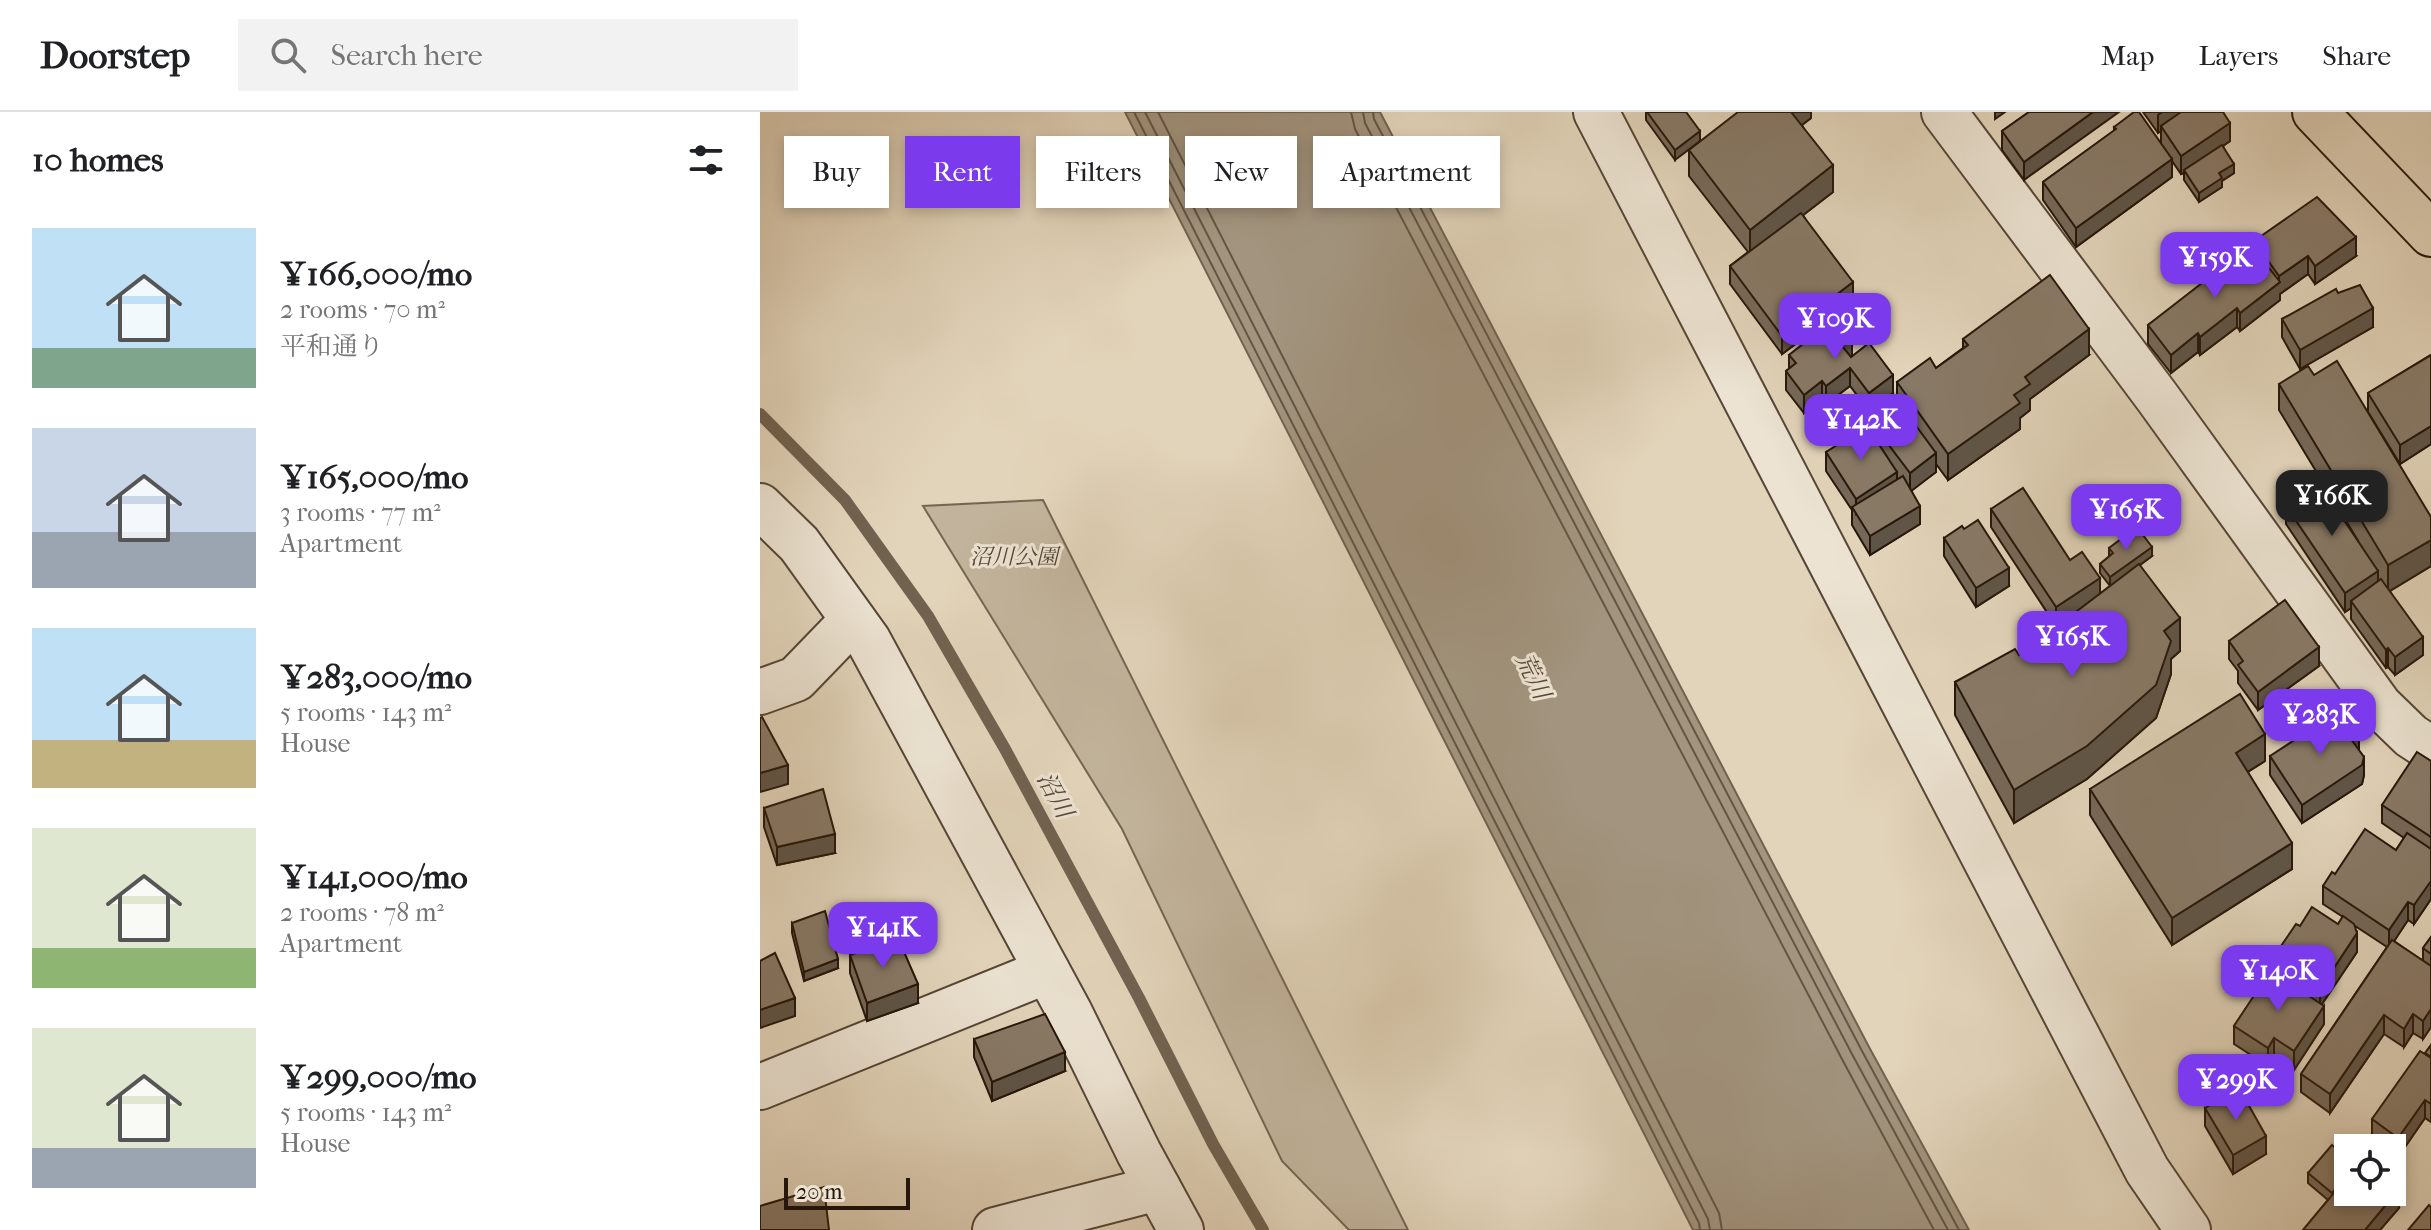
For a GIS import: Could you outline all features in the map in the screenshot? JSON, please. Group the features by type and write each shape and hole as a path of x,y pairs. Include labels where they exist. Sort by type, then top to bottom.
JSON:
{"highway":[{"path":"2315,112 2431,234"}],"street":[{"path":"1596,112 2147,1170 2188,1230"},
{"path":"1944,112 2157,397 2380,706 2411,736 2431,749"},
{"path":"760,506 799,544 868,640 1047,971 1181,1230"},
{"path":"760,692 796,679 853,620"},
{"path":"760,1087 1047,971"},
{"path":"995,1230 1158,1188"}],"green space":[{"name":"沼川公園","path":"1043,500 1408,1230 1349,1230 1282,1161 1122,829 923,506"}],"water":[{"name":"荒川","path":"1125,112 1380,112 1393,136 1313,136 1313,208 1430,208 1869,1047 1969,1230 1693,1230 1169,199 1169,136 1137,136"}],"building":[{"path":"1647,112 1686,112 1700,131 1675,150"},
{"path":"1738,112 1791,112 1833,165 1750,230 1689,150"},
{"path":"2029,112 2093,112 2024,162 2002,131"},
{"path":"2134,112 2139,112 2172,159 2076,228 2043,182 2116,129 2114,127"},
{"path":"2181,112 2223,112 2230,123 2181,156 2161,126"},
{"path":"2222,145 2234,164 2219,173 2222,178 2199,193 2184,170"},
{"path":"2317,197 2356,237 2315,266 2308,256 2279,276 2254,241"},
{"path":"1801,213 1853,282 1782,336 1730,266"},
{"path":"2251,245 2280,282 2240,313 2237,308 2171,355 2148,325"},
{"path":"2050,275 2089,329 2025,377 2030,384 2014,395 2020,403 1948,454 1897,382 1930,358 1936,368 1968,345 1963,339"},
{"path":"2360,285 2373,308 2300,350 2282,319 2336,289 2338,293"},
{"path":"1836,318 1852,338 1842,346 1851,357 1869,343 1893,375 1869,393 1850,368 1826,386 1822,381 1804,395 1786,371 1796,363 1789,355"},
{"path":"2431,355 2431,426 2400,445 2368,393"},
{"path":"2337,361 2431,517 2431,540 2388,565 2279,384 2308,366 2314,375"},
{"path":"1900,404 1936,453 1910,473 1873,424"},
{"path":"1867,426 1897,472 1856,499 1826,452"},
{"path":"1903,476 1920,506 1870,536 1852,507"},
{"path":"2319,483 2378,571 2345,593 2286,506"},
{"path":"2023,488 2070,560 2082,552 2100,578 2056,607 1991,509"},
{"path":"1978,520 2009,568 1976,588 1944,538"},
{"path":"2137,527 2152,547 2110,577 2100,564 2113,553 2109,548"},
{"path":"2139,564 2180,618 2164,631 2171,641 2156,685 2087,746 2014,790 1955,682 2015,649 2019,655"},
{"path":"2381,579 2423,637 2395,657 2388,648 2386,650 2351,601"},
{"path":"2285,600 2319,647 2258,692 2238,665 2243,661 2229,641"},
{"path":"2240,694 2265,734 2236,753 2292,843 2172,918 2090,789"},
{"path":"2342,709 2359,734 2351,739 2364,757 2362,765 2302,805 2270,756"},
{"path":"760,718 788,765 760,773"},
{"path":"2417,752 2431,761 2431,837 2382,805"},
{"path":"823,789 835,834 777,847 764,808"},
{"path":"2365,829 2396,850 2407,833 2431,849 2431,881 2414,905 2408,902 2389,930 2323,886 2332,872 2335,874"},
{"path":"2312,907 2338,924 2343,916 2354,924 2357,933 2320,989 2273,958"},
{"path":"825,911 838,959 804,972 792,923"},
{"path":"2431,937 2431,954 2423,948"},
{"path":"898,938 918,984 867,1003 850,955"},
{"path":"2392,940 2431,966 2431,1009 2423,1021 2413,1014 2404,1029 2384,1015 2330,1094 2301,1074"},
{"path":"775,953 795,998 760,1010 760,961"},
{"path":"2267,968 2324,1006 2294,1051 2274,1038 2268,1048 2234,1026 2259,988 2255,986"},
{"path":"1045,1014 1065,1052 992,1082 974,1039"},
{"path":"2420,1051 2431,1058 2431,1104 2425,1100 2401,1134 2393,1134 2372,1119"},
{"path":"2239,1088 2266,1136 2233,1155 2205,1108"},
{"path":"2332,1145 2334,1147 2332,1193 2308,1173"},
{"path":"824,1187 829,1230 760,1230 760,1206"},
{"path":"2334,1193 2334,1206 2385,1206 2365,1230 2303,1230"},
{"path":"2429,1205 2431,1230 2408,1230"}],"waterway":[{"name":"沼川","path":"760,414 845,500 928,616 1005,749 1139,998 1213,1144 1263,1230"}]}
